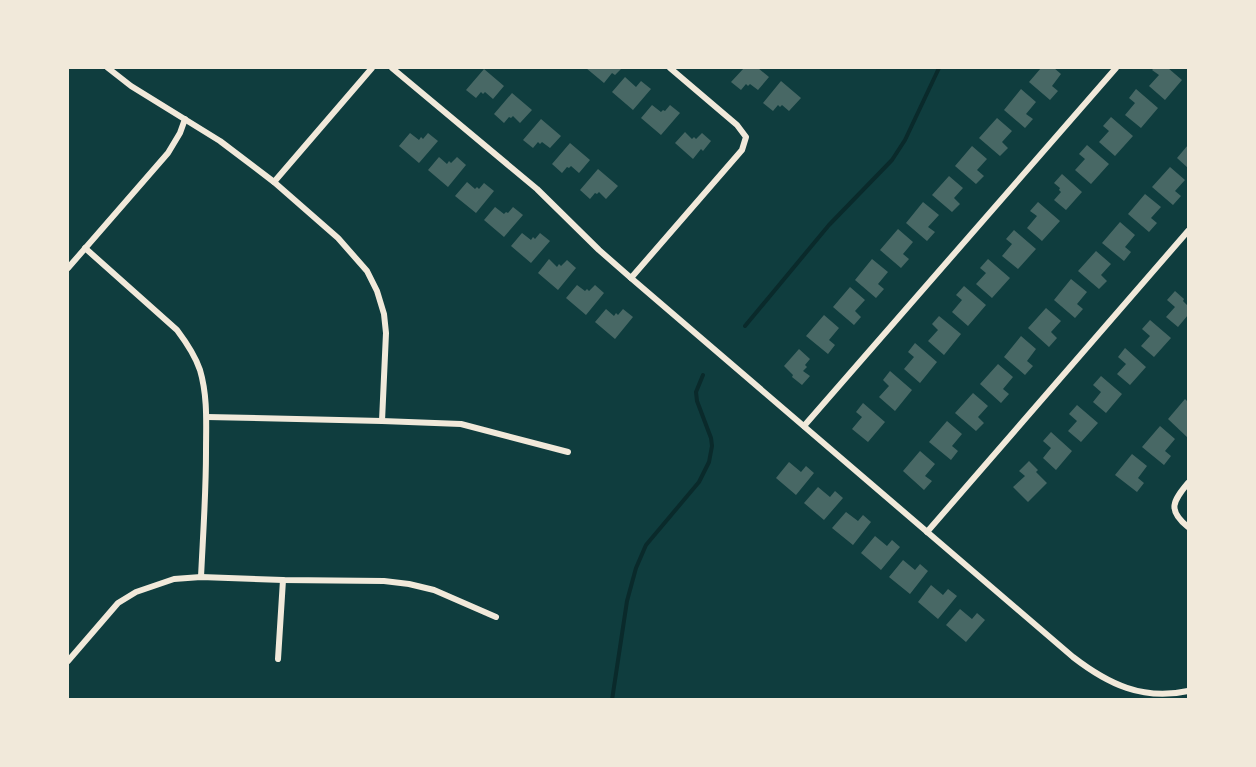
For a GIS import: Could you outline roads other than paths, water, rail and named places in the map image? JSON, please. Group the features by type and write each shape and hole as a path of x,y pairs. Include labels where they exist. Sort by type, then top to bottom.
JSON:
{"street":[{"path":"108,68 130,86 220,141 274,182 338,238 367,271 377,291 384,314 386,333 382,420"},
{"path":"274,182 372,68"},
{"path":"392,68 537,189 631,278 1073,657 1097,675 1126,688 1152,693 1188,691"},
{"path":"631,278 742,150 746,137 737,125 670,68"},
{"path":"804,426 1116,68"},
{"path":"68,268 168,153 185,119"},
{"path":"927,532 1188,231"},
{"path":"85,248 177,330 186,342 199,369 204,388 207,417 201,577"},
{"path":"207,417 382,420 460,424 568,452"},
{"path":"1188,483 1173,505 1174,511 1188,527"},
{"path":"68,661 118,603 136,592 174,579 201,577 384,581 434,590 496,617"},
{"path":"278,660 283,580"}],"waterway":[{"path":"745,326 829,225 892,160 905,140 939,68"},
{"path":"612,700 627,601 636,568 646,545 699,482 709,462 711,438 697,401 696,392 703,375"}]}
